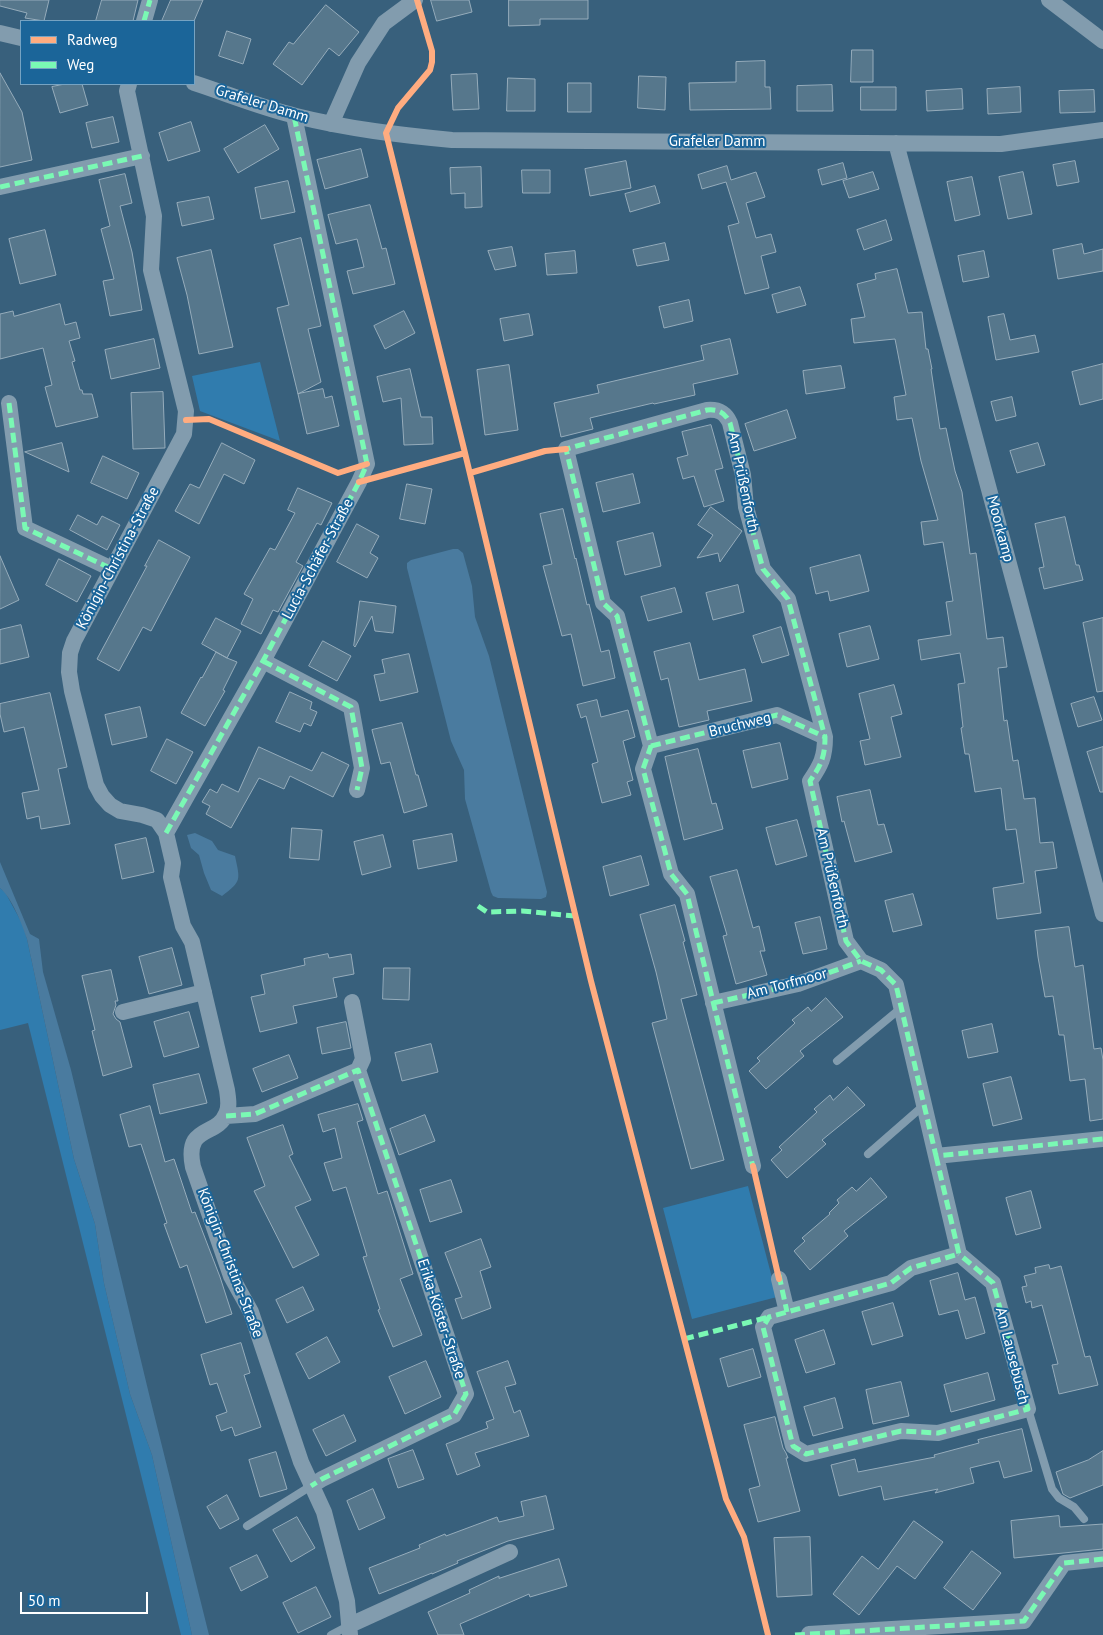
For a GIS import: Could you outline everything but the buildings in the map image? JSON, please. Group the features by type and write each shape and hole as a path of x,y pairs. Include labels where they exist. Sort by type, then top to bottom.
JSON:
{"street":[{"path":"144,20 150,0"},
{"path":"331,124 358,64 384,23 415,0"},
{"path":"1049,0 1103,41"},
{"path":"0,33 20,38"},
{"name":"Grafeler Damm","path":"195,83 294,116 386,133 452,140 1002,144 1103,130"},
{"name":"Königin-Christina-Straße","path":"129,85 127,91 154,216 151,270 186,411 186,420 184,434 74,640 70,653 69,672 96,785 102,796 110,805 120,811 157,820 166,833"},
{"name":"Lucia-Schäfer-Straße","path":"166,833 263,661 367,464 294,116"},
{"name":"Moorkamp","path":"896,143 1103,914"},
{"path":"0,187 142,156"},
{"path":"8,402 26,528 112,569"},
{"name":"Am Prüßenforth","path":"651,746 617,616 603,603 566,449 714,409 727,416 730,423 743,475 746,507 763,569 788,599 825,737 825,753 819,768 810,781 846,941 861,961 881,970 896,985 936,1156"},
{"path":"263,661 351,706 362,768 357,790"},
{"name":"Bruchweg","path":"651,746 777,715 825,737"},
{"path":"651,746 643,769 671,874 687,894 753,1166"},
{"path":"166,833 173,863 171,877 183,926 192,942 227,1090 228,1104 226,1116 255,1114 358,1070"},
{"name":"Am Torfmoor","path":"713,1002 798,984 861,961"},
{"path":"123,1012 204,992"},
{"name":"Erika-Köster-Straße","path":"311,1486 454,1415 466,1394 358,1070 363,1059 352,1002"},
{"name":"Königin-Christina-Straße","path":"226,1116 195,1140 190,1153 193,1167 231,1276 250,1312 301,1462 324,1512 347,1602 350,1630"},
{"path":"959,1254 936,1156 1103,1139"},
{"name":"Am Lausebusch","path":"959,1254 993,1283 1028,1409 938,1433 901,1430 806,1454 793,1446 763,1327 769,1317 891,1283 911,1268 959,1254"},
{"path":"779,1278 787,1312"},
{"path":"350,1630 510,1552"},
{"path":"809,1634 1024,1621 1064,1563 1103,1559"}],"lane":[{"path":"837,1061 901,1008"},
{"path":"868,1154 923,1106"},
{"path":"1028,1409 1052,1489 1059,1498 1074,1507 1084,1519"},
{"path":"247,1526 311,1486"},
{"path":"331,1635 350,1630"}],"shaded area":[{"path":"260,362 280,441 200,411 192,376"},
{"path":"458,549 463,553 472,586 475,617 489,656 547,892 546,897 541,899 498,898 493,896 465,799 464,770 451,741 407,568 407,563 411,560"},
{"path":"195,833 212,841 218,850 235,856 238,879 233,887 222,896 211,890 199,855 191,848 187,835"},
{"path":"0,862 30,934 39,939 43,972 71,1070 209,1635 192,1635 152,1455 130,1394 104,1283 95,1224 74,1159 27,939 12,905 0,888"},
{"path":"0,888 5,892 23,925 27,939 74,1159 95,1224 104,1283 130,1394 152,1455 192,1635 181,1635 28,1023 0,1030"},
{"path":"748,1186 777,1297 692,1319 663,1208"}],"marked path":[{"path":"144,20 150,0"},
{"path":"166,833 263,661 367,464 294,116"},
{"path":"0,187 142,156"},
{"path":"9,403 25,528 112,569"},
{"path":"754,1171 687,894 671,874 643,769 651,746 617,616 603,603 566,449 707,410 721,412 730,423 743,475 746,507 763,569 788,599 825,737 822,760 810,781 846,941 861,961 881,970 896,985 936,1156 1103,1139"},
{"path":"263,661 351,707 362,768 357,790"},
{"path":"651,746 777,715 825,737"},
{"path":"478,906 487,912 522,911 575,916"},
{"path":"713,1003 798,984 861,961"},
{"path":"226,1116 255,1114 358,1070 466,1394 454,1415 311,1486"},
{"path":"936,1156 959,1254 911,1268 891,1283 769,1317 763,1327 793,1446 806,1454 901,1431 938,1433 1028,1409 993,1283 959,1254"},
{"path":"779,1275 787,1312"},
{"path":"684,1339 769,1317"},
{"path":"795,1635 1024,1621 1064,1563 1103,1559"}],"cycle path":[{"path":"417,0 432,51 432,62 430,70 398,108 386,133 465,453 591,981 726,1499 744,1537 768,1635"},
{"path":"186,420 209,419 338,473 367,464"},
{"path":"470,473 545,451 566,449"},
{"path":"359,482 465,453"},
{"path":"753,1166 779,1279"}]}
